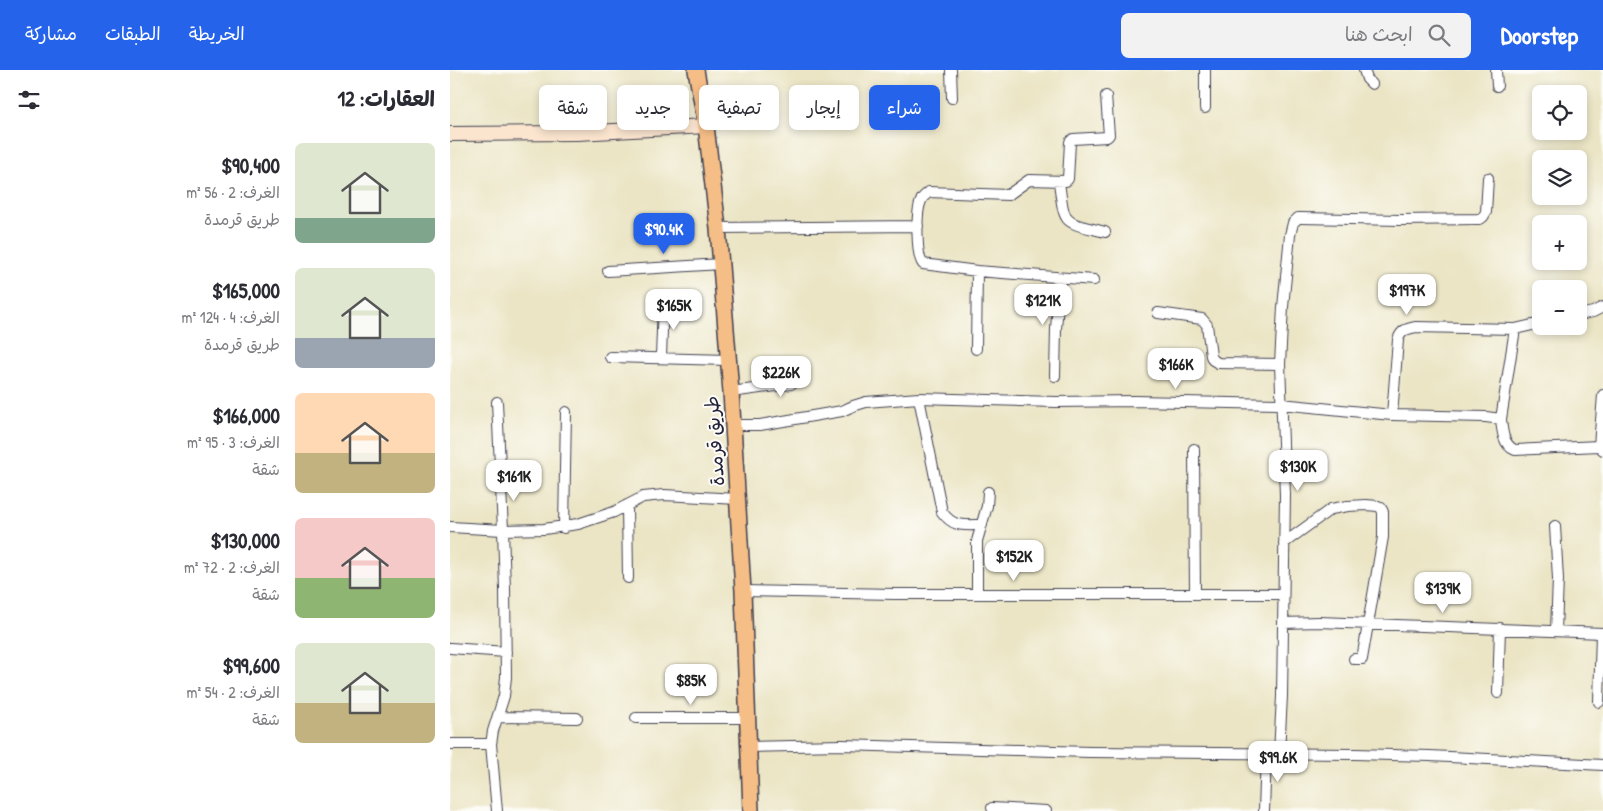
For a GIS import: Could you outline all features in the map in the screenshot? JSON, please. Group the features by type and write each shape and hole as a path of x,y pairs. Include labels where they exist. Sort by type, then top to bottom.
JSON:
{"main road":[{"name":"طريق قرمدة","path":"696,70 699,87"},
{"name":"طريق قرمدة","path":"706,130 718,228 729,360 744,591 751,811"}],"street":[{"path":"951,70 952,98"},
{"path":"1205,70 1205,108"},
{"path":"1364,70 1367,79 1372,84"},
{"path":"1496,70 1497,86"},
{"path":"1094,280 977,271 923,264 920,261 919,255 919,206 921,200 929,192 1008,195 1029,180 1063,182 1068,179 1070,142 1073,140 1107,137 1109,135 1106,96"},
{"path":"450,134 577,133 699,126"},
{"path":"1279,753 1282,696 1285,495 1280,364 1290,235 1295,220 1301,218 1479,219 1484,217 1486,212 1488,178"},
{"path":"1059,182 1065,218 1073,223 1105,232"},
{"path":"718,228 918,226"},
{"path":"608,271 721,264"},
{"path":"976,350 977,271"},
{"path":"1054,376 1060,278"},
{"path":"661,357 663,304"},
{"path":"1587,313 1603,306"},
{"path":"1158,313 1202,319 1207,325 1213,360 1243,364 1280,364"},
{"path":"1392,415 1398,340 1400,333 1406,329 1416,327 1515,329 1532,325"},
{"path":"1515,329 1501,419 1505,440 1509,446 1515,450 1601,448 1603,395"},
{"path":"610,356 729,360"},
{"path":"731,392 791,384 795,381 795,369"},
{"path":"733,425 760,425 842,411 866,402 919,398 1056,402 1135,401 1281,404 1392,415 1501,419"},
{"path":"919,398 942,512 948,520 958,526 982,525"},
{"path":"497,402 506,652 504,696 491,744 497,811"},
{"path":"564,528 566,412"},
{"path":"1194,450 1196,594"},
{"path":"977,594 976,548 978,534 988,506 988,492"},
{"path":"450,527 502,530 564,528 603,517 643,496 738,499"},
{"path":"627,505 628,578"},
{"path":"1284,544 1331,509 1366,505 1381,508 1384,537 1362,659 1354,659"},
{"path":"1555,526 1558,579 1556,631"},
{"path":"744,591 977,594 1284,594"},
{"path":"1283,623 1319,622 1602,633 1600,702"},
{"path":"1498,693 1500,628"},
{"path":"450,648 506,652"},
{"path":"498,717 577,718"},
{"path":"636,718 747,718"},
{"path":"450,744 491,744"},
{"path":"748,747 842,744 1051,752 1430,756 1603,765"},
{"path":"1264,811 1266,754"},
{"path":"992,808 1046,811"}]}
